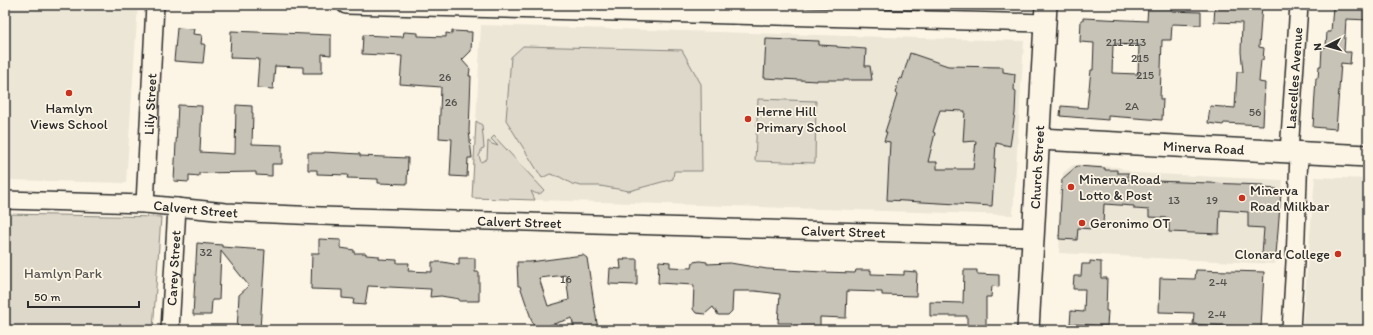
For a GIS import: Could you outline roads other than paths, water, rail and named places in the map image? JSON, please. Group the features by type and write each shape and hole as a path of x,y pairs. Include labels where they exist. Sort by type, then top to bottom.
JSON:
{"street":[{"name":"Lily Street","path":"145,204 155,5"},
{"path":"346,5 1046,14"},
{"name":"Lascelles Avenue","path":"1291,330 1295,262 1294,152 1299,5"},
{"name":"Church Street","path":"1028,330 1046,14"},
{"name":"Minerva Road","path":"1039,139 1368,156"},
{"name":"Calvert Street","path":"5,200 145,204 226,212 329,216 1034,237"},
{"name":"Carey Street","path":"170,330 177,207"}],"place":[{"name":"Hamlyn Views School","path":"69,93"},
{"name":"Herne Hill Primary School","path":"748,119"},
{"name":"Minerva Road Lotto & Post","path":"1071,187"},
{"name":"Minerva Road Milkbar","path":"1242,198"},
{"name":"Geronimo OT","path":"1082,223"},
{"name":"Clonard College","path":"1338,254"}],"park label":[{"name":"Hamlyn Park","path":"63,273"}]}
